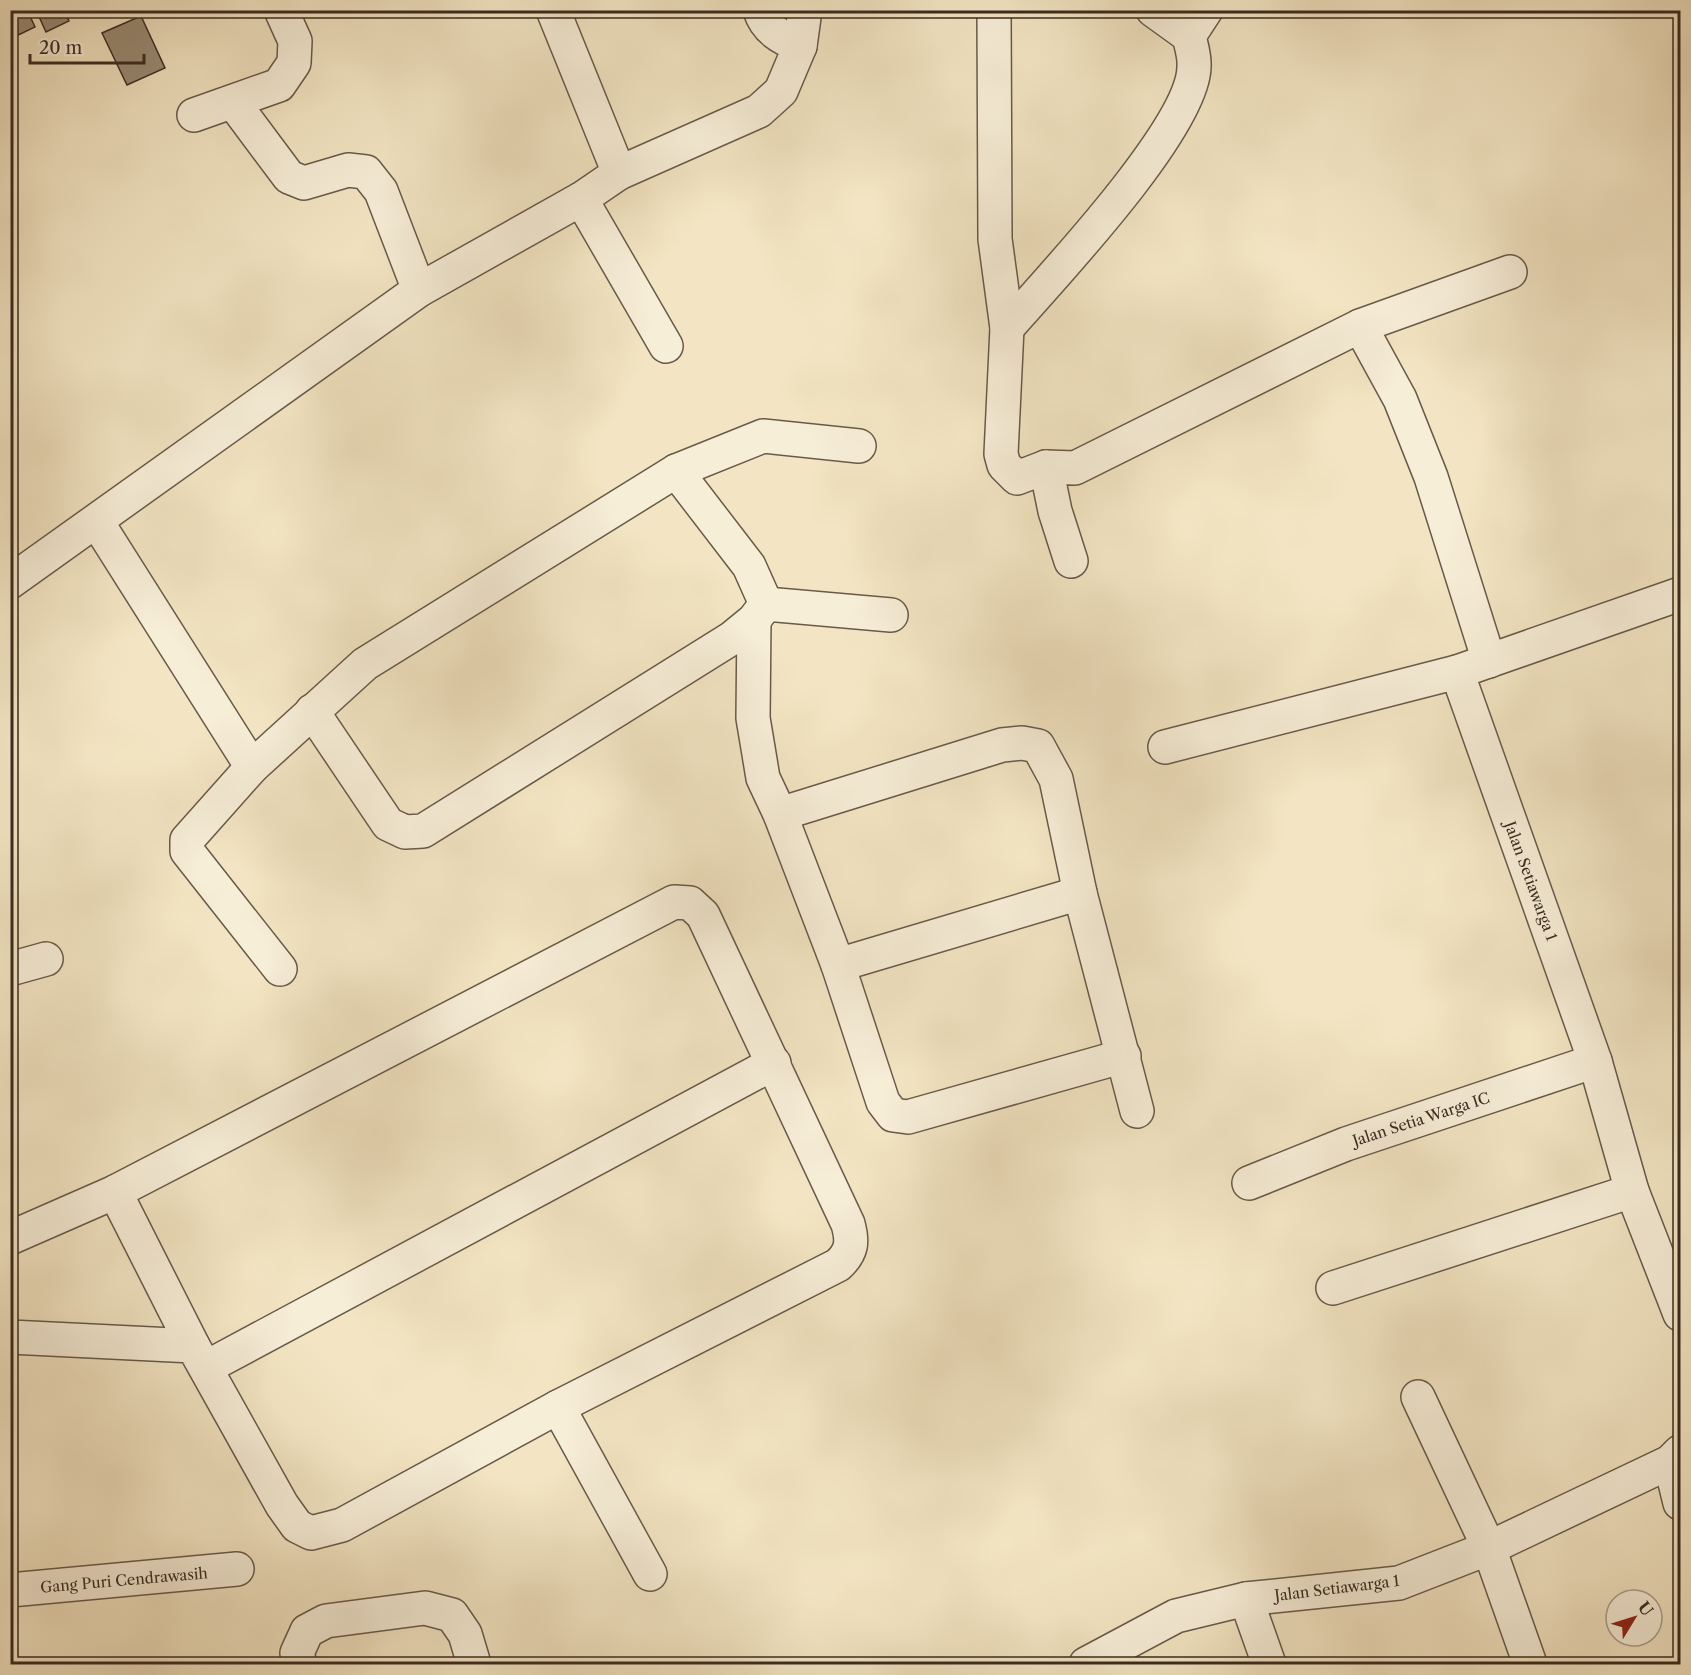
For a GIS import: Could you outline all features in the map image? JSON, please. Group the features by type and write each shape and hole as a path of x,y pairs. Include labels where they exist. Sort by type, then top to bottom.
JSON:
{"street":[{"path":"194,114 279,85 294,63 296,41 281,10"},
{"path":"553,10 620,173"},
{"path":"760,10 763,21 772,30 800,46"},
{"path":"10,582 419,290 581,199 620,173 759,111 781,91 800,46 805,10"},
{"path":"994,10 995,239 1007,328 1000,441 1004,465 1017,478 1046,467 1075,468 1360,326 1510,272"},
{"path":"1007,328 1103,219 1181,110 1194,67 1197,23 1153,10"},
{"path":"233,102 289,177 304,183 348,170 366,172 381,191 419,290"},
{"path":"581,199 666,346"},
{"path":"1360,326 1400,399 1431,477 1489,661"},
{"path":"280,969 187,851 187,840 252,767 312,711 365,664 676,471 763,436 859,446"},
{"path":"1046,467 1055,511 1071,561"},
{"path":"676,471 749,566 760,612 753,718 763,778 780,814 838,965 883,1102 893,1115 908,1118 1124,1056"},
{"path":"97,522 252,767"},
{"path":"1165,747 1457,672 1680,594"},
{"path":"312,711 388,825 405,832 423,831 732,638 760,612 891,615"},
{"name":"Jalan Setiawarga 1","path":"1457,672 1595,1061 1632,1191 1680,1314"},
{"path":"780,814 1002,745 1022,743 1038,746 1056,779 1080,893 1137,1111"},
{"path":"838,965 1080,893"},
{"path":"10,1238 115,1192 674,902 690,903 703,915 848,1224 853,1242 847,1257 838,1265 558,1407 342,1525 311,1533 297,1526 282,1505 200,1357 115,1192"},
{"path":"10,969 46,959"},
{"name":"Jalan Setia Warga IC","path":"1249,1183 1346,1144 1595,1061"},
{"path":"10,1337 200,1357 774,1063"},
{"path":"1333,1288 1632,1191"},
{"path":"1419,1397 1489,1548 1530,1665"},
{"path":"558,1407 650,1574"},
{"path":"1675,1457 1680,1501"},
{"name":"Jalan Setiawarga 1","path":"1086,1665 1176,1616 1246,1599 1399,1583 1489,1548 1675,1457"},
{"name":"Gang Puri Cendrawasih","path":"10,1590 237,1569"},
{"path":"1246,1599 1269,1665"},
{"path":"300,1665 297,1653 307,1631 326,1621 425,1608 452,1615 465,1634 474,1665"}],"building":[{"path":"10,10 27,10 35,27 10,39"},
{"path":"36,10 64,10 69,21 46,32"},
{"path":"141,16 165,68 127,85 102,33"}]}
